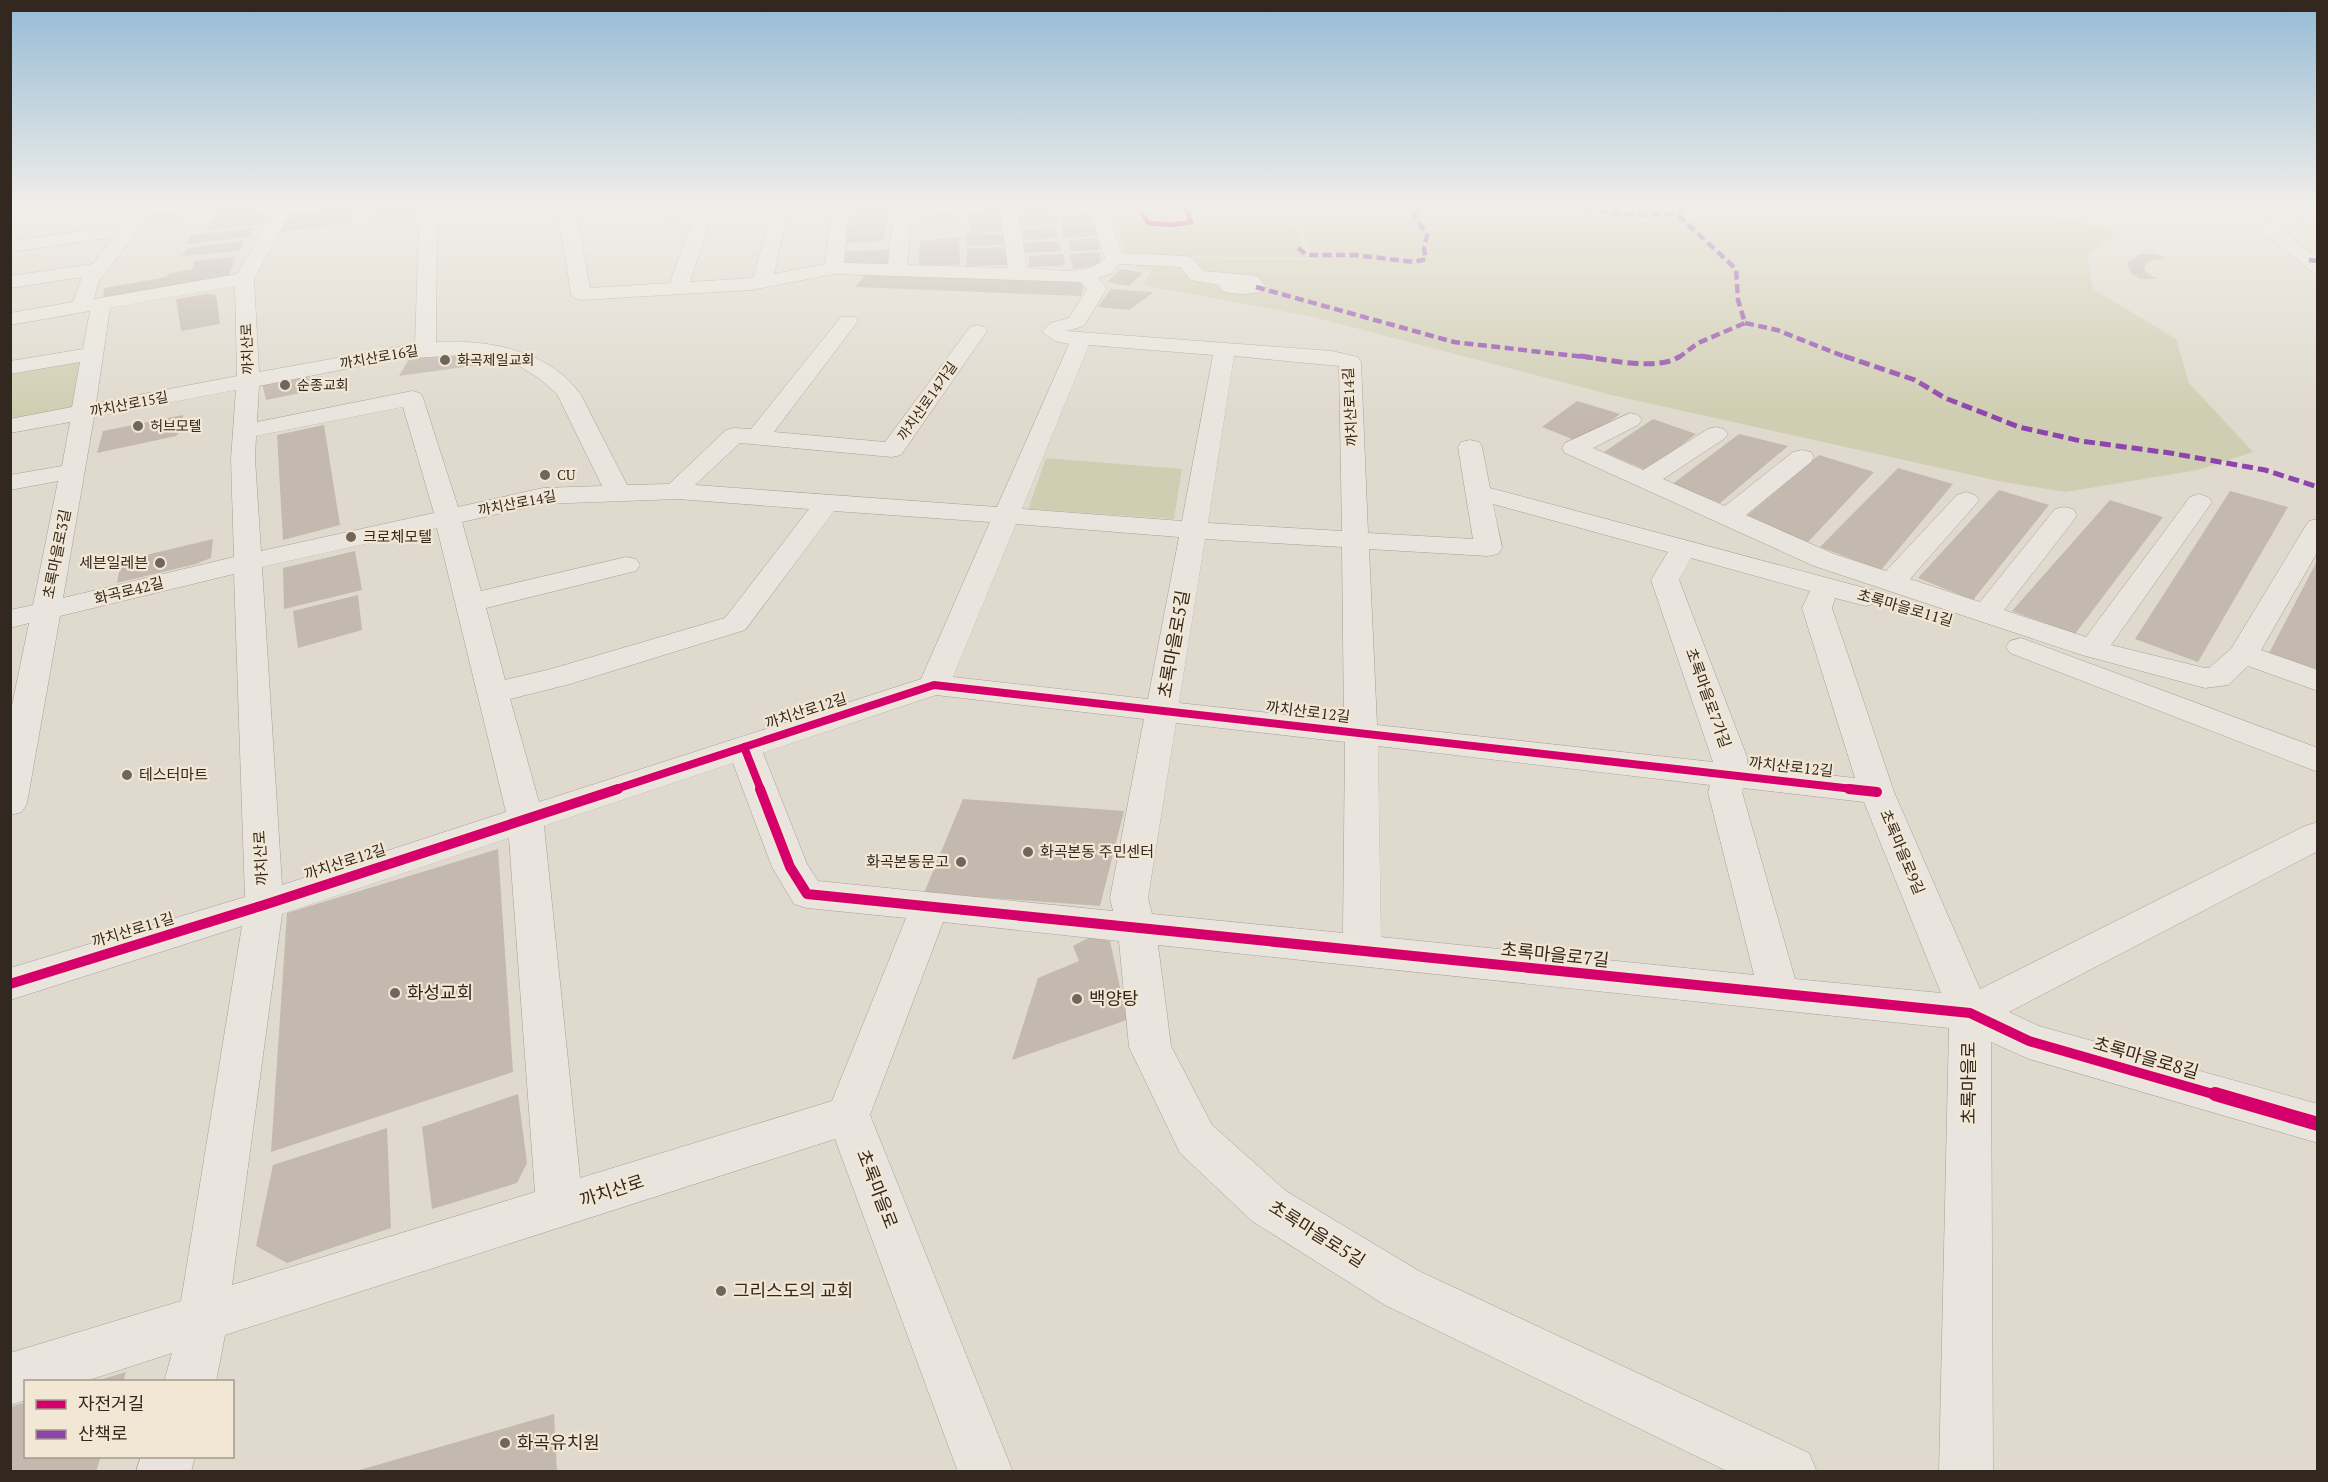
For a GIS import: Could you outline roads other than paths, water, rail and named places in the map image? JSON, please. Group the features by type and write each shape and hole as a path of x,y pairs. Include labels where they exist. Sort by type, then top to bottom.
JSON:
{"street":[{"path":"10,282 56,275"},
{"name":"초록마을로3길","path":"10,803 74,471 94,353 90,280 94,275"},
{"path":"10,319 244,279 246,275"},
{"path":"426,275 424,337 426,348"},
{"path":"578,275 581,294 762,282 797,275"},
{"path":"678,289 683,275"},
{"path":"762,282 764,275"},
{"path":"1057,275 1085,276"},
{"path":"1196,275 1229,280"},
{"name":"까치산로14길","path":"1085,276 1097,288 1077,322 1057,327 1052,332 1062,337 1332,357 1350,362 1355,540"},
{"name":"까치산로","path":"191,1380 203,1317 264,905 243,459 248,381 244,279"},
{"path":"758,437 848,321"},
{"name":"까치산로14가길","path":"678,490 682,483 734,435 892,450 977,331"},
{"path":"934,685 1008,516 1081,339"},
{"name":"까치산로16길","path":"248,381 426,348 479,349 515,356 543,372 567,390 618,492"},
{"path":"1194,530 1225,349"},
{"path":"10,368 94,353"},
{"name":"까치산로15길","path":"10,426 248,381"},
{"path":"245,431 412,398 448,517 525,818 560,1207"},
{"path":"1630,420 1574,448 1824,560 2093,649 2205,678 2217,678 2243,654 2318,527"},
{"path":"1644,480 1716,434"},
{"name":"까치산로14길","path":"248,562 543,496 678,490 1194,530 1488,548 1470,447"},
{"path":"1727,517 1802,457"},
{"path":"10,483 74,471"},
{"name":"초록마을로11길","path":"1480,493 1826,585 1958,623 2318,761"},
{"path":"1892,582 1966,500"},
{"path":"493,693 559,677 735,624 827,502"},
{"path":"2093,649 2199,502"},
{"path":"1986,613 2064,515"},
{"name":"초록마을로5길","path":"1194,530 1129,898 1137,929 1150,1047 1196,1138 1269,1206 1402,1287 1790,1472"},
{"name":"까치산로12길","path":"1355,540 1362,952"},
{"name":"초록마을로7가길","path":"1684,547 1665,580 1730,757 1731,775 1725,792 1779,994"},
{"name":"화곡로42길","path":"10,619 248,562"},
{"path":"469,603 626,565"},
{"name":"초록마을로9길","path":"1826,585 1817,608 1877,792 1970,1013"},
{"path":"2243,654 2318,681"},
{"name":"까치산로12길","path":"264,905 934,685 1877,792"},
{"path":"744,747 790,867 807,894 1137,929"},
{"path":"1970,1013 2318,835"},
{"name":"까치산로11길","path":"10,984 264,905"},
{"path":"848,1116 930,907"},
{"name":"초록마을로7길","path":"1137,929 1970,1013"},
{"name":"초록마을로8길","path":"1970,1013 2029,1041 2318,1124"},
{"name":"초록마을로","path":"1966,1472 1970,1013"},
{"name":"까치산로","path":"203,1317 848,1116"},
{"name":"초록마을로","path":"848,1116 986,1472"},
{"path":"10,1379 203,1317"}],"place":[{"name":"화곡제일교회","path":"445,360"},
{"name":"순종교회","path":"285,385"},
{"name":"허브모텔","path":"138,426"},
{"name":"CU","path":"545,475"},
{"name":"크로체모텔","path":"351,537"},
{"name":"세븐일레븐","path":"160,563"},
{"name":"테스터마트","path":"127,775"},
{"name":"화곡본동 주민센터","path":"1028,852"},
{"name":"화곡본동문고","path":"961,862"},
{"name":"화성교회","path":"395,993"},
{"name":"백양탕","path":"1077,999"},
{"name":"그리스도의 교회","path":"721,1291"},
{"name":"화곡유치원","path":"505,1443"}]}
